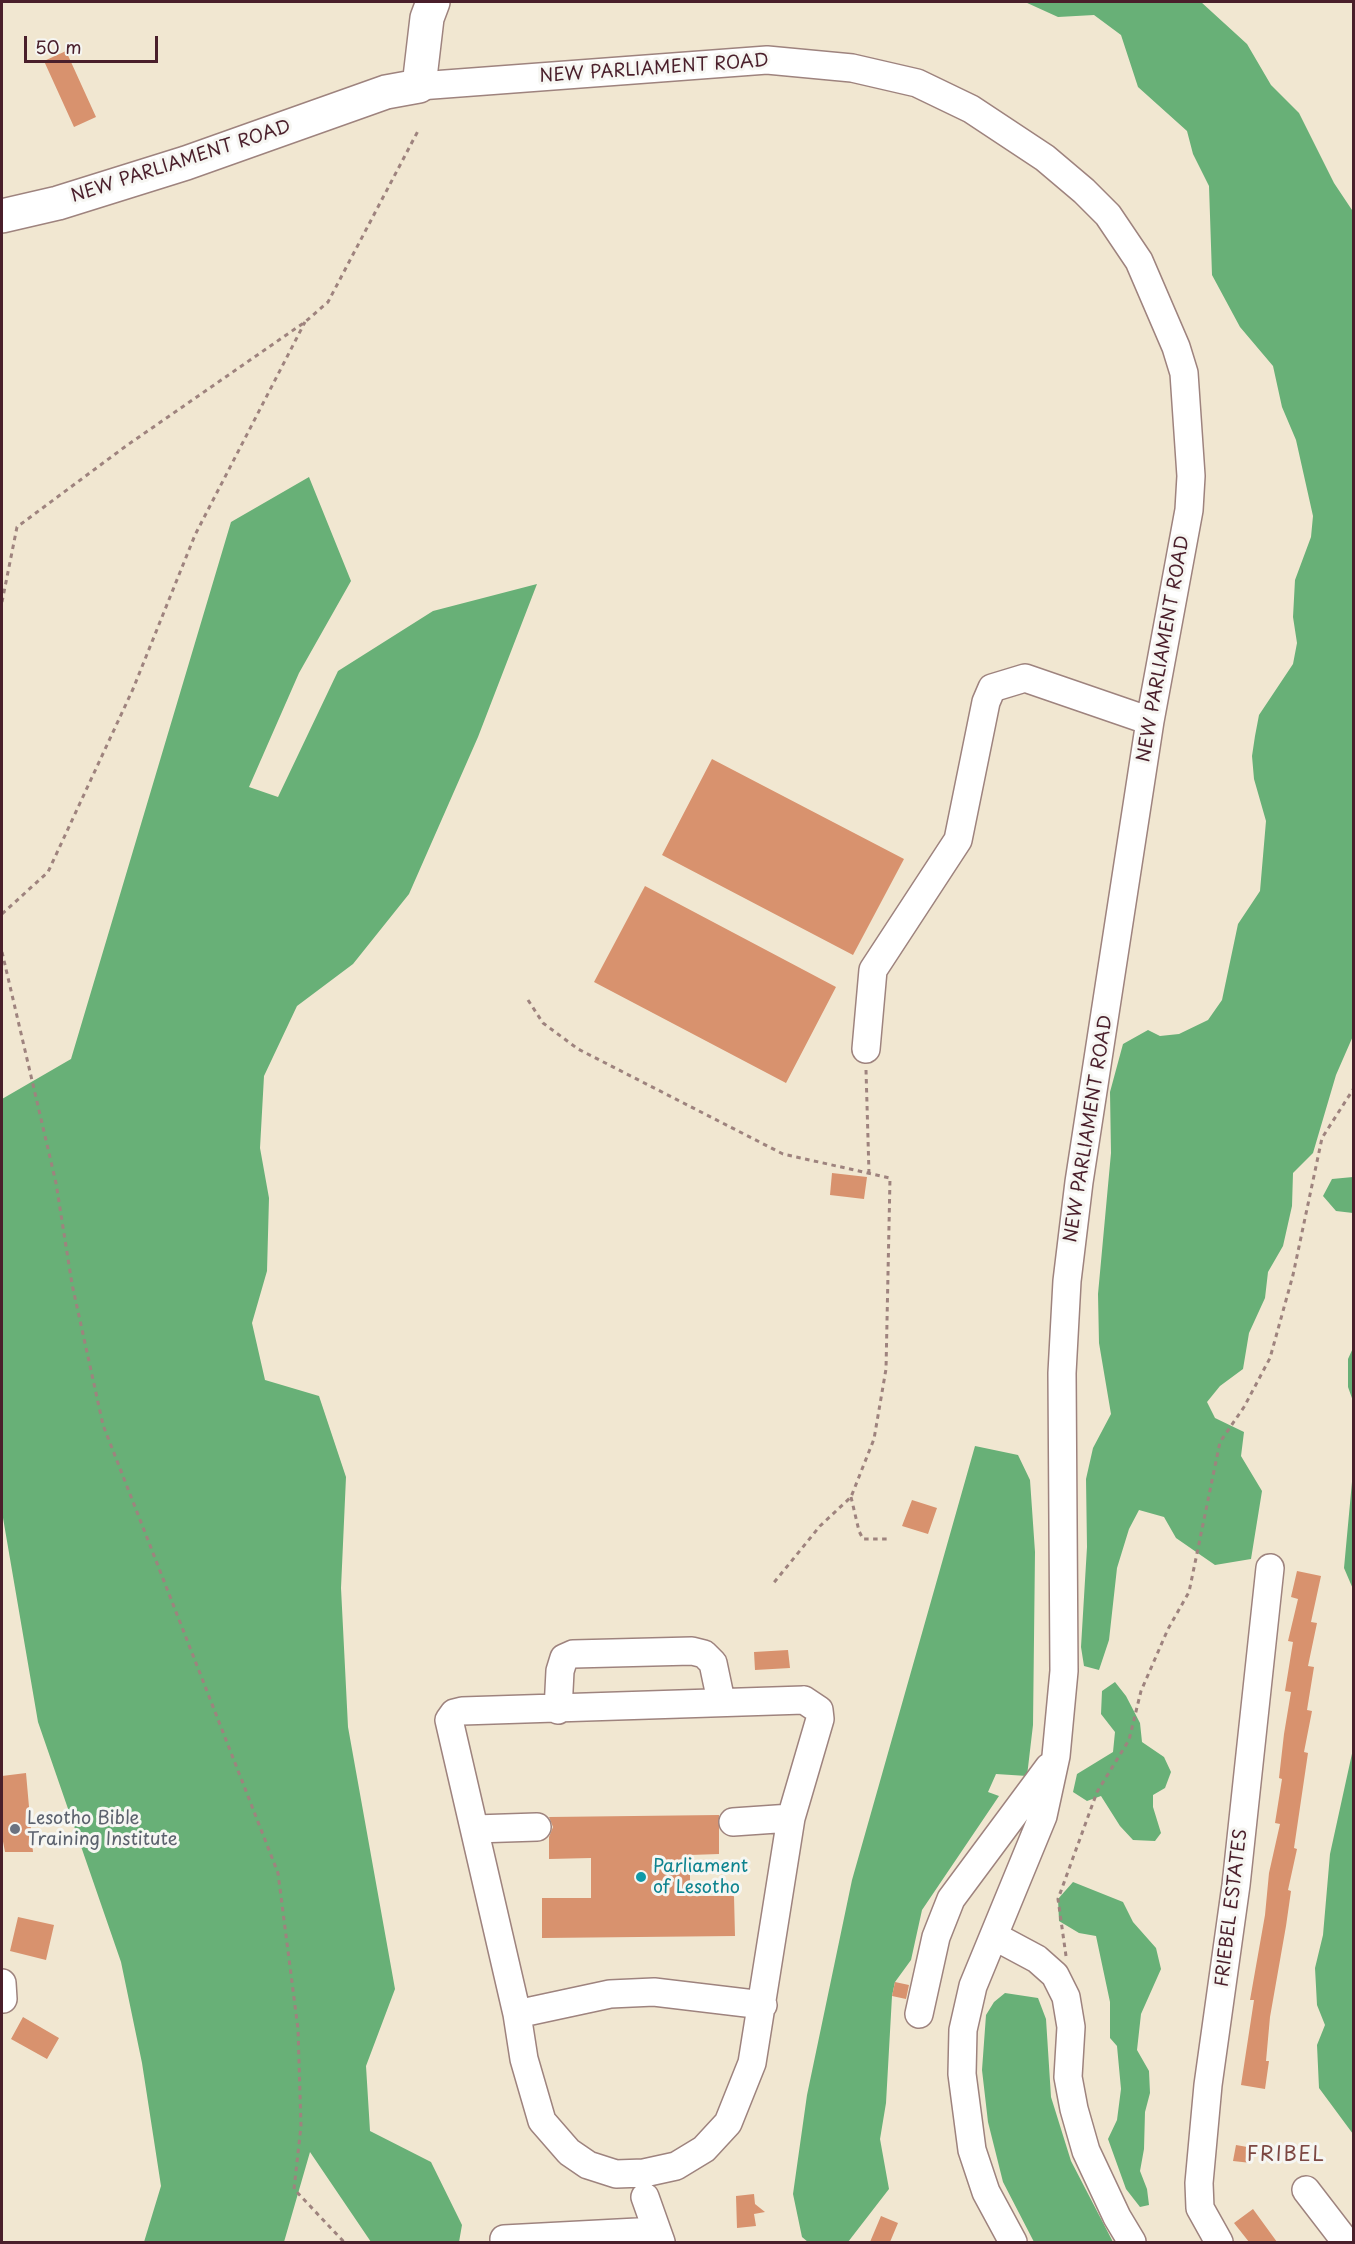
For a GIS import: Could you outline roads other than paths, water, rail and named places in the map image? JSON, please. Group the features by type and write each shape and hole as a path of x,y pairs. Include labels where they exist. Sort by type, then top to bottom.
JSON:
{"main road":[{"path":"419,86 427,18 433,2"},
{"name":"NEW PARLIAMENT ROAD","path":"2,216 58,203 186,163 386,92 419,86"}],"street":[{"name":"NEW PARLIAMENT ROAD","path":"419,86 767,60 852,68 908,80 943,94 1007,132 1045,158 1084,191 1124,235 1139,261 1176,347 1184,373 1191,476 1189,510 1150,721 1088,1118 1067,1281 1062,1373 1064,1671 1056,1756 1042,1816 973,1986 963,2030 962,2074 972,2150 986,2192 1013,2242"},
{"path":"866,1049 873,970 958,840 986,702 993,688 1026,678 1150,721"},
{"name":"FRIEBEL ESTATES","path":"1219,2242 1200,2208 1199,2183 1208,2085 1236,1885 1270,1568"},
{"path":"558,1710 560,1671 564,1658 573,1654 692,1651 704,1654 712,1663 721,1701"},
{"path":"505,2242 504,2239 627,2237 650,2205 676,2166 704,2149 728,2123 752,2063 791,1818 820,1719 819,1710 814,1704 804,1700 721,1701 558,1710 462,1711 454,1713 449,1720 476,1828 517,2014 524,2059 542,2121 569,2152 588,2165 616,2174 650,2205"},
{"path":"919,2014 936,1937 951,1899 1056,1756"},
{"path":"733,1822 791,1818"},
{"path":"476,1828 537,1827"},
{"path":"994,1936 1038,1959 1055,1975 1066,1998 1071,2027 1068,2077 1074,2109 1086,2151 1117,2217 1132,2242"},
{"path":"517,2014 610,1994 654,1992 763,2005"},
{"path":"1306,2190 1346,2242"}],"place":[{"name":"Lesotho Bible Training Institute","path":"15,1829"},
{"name":"Parliament of Lesotho","path":"641,1877"}],"district":[{"name":"FRIBEL","path":"1286,2155"}]}
